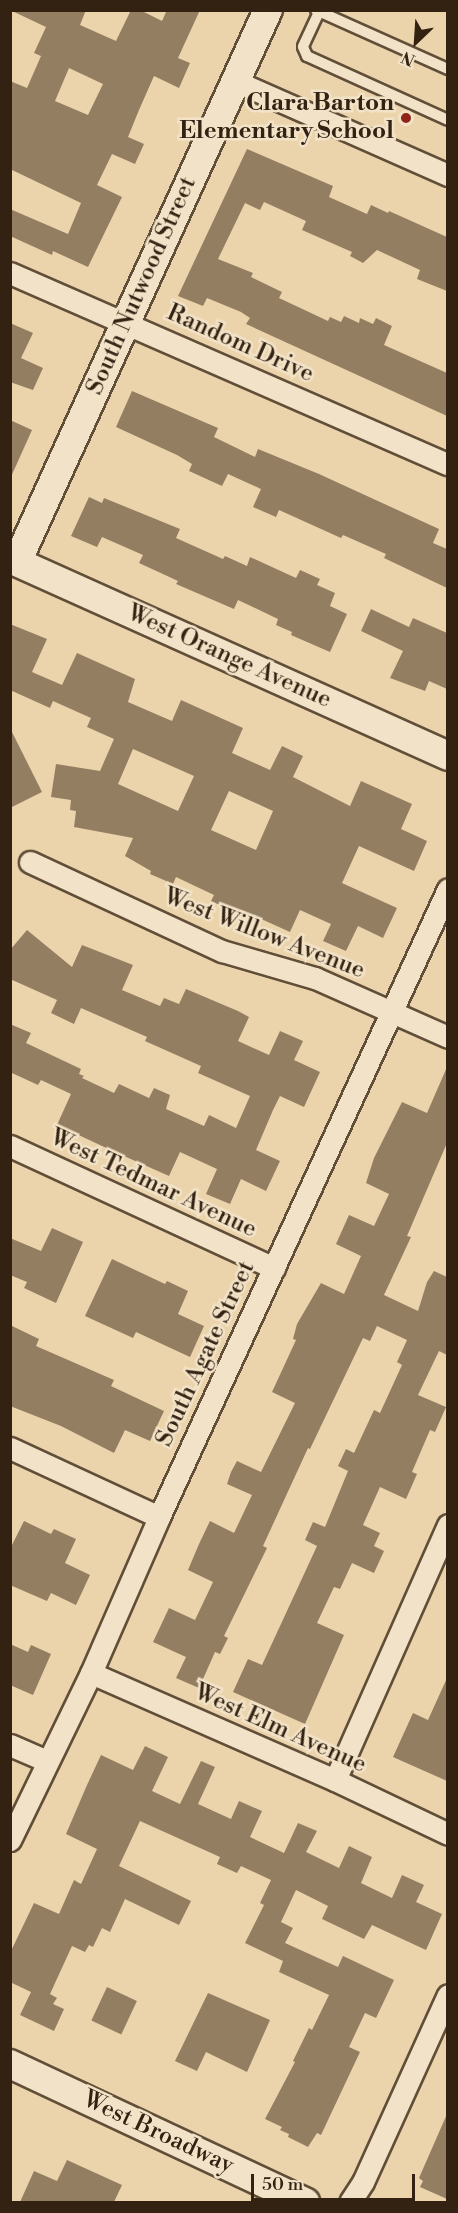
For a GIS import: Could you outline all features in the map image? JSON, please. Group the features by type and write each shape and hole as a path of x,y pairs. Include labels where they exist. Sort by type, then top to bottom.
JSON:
{"street":[{"name":"South Nutwood Street","path":"14,561 268,10"},
{"path":"235,81 447,175"},
{"name":"Random Drive","path":"10,273 447,464"},
{"name":"West Orange Avenue","path":"14,561 447,756"},
{"name":"West Willow Avenue","path":"30,862 222,951 315,978 447,1037"},
{"name":"South Agate Street","path":"10,1840 46,1761 91,1673 159,1517 447,889"},
{"name":"West Tedmar Avenue","path":"10,1146 274,1268"},
{"path":"10,1448 159,1517"},
{"path":"334,1780 447,1525"},
{"name":"West Elm Avenue","path":"91,1673 334,1780 447,1834"},
{"path":"10,1745 46,1761"},
{"path":"350,2202 363,2182 447,1995"},
{"name":"West Broadway","path":"10,2064 305,2202"}],"lane":[{"path":"447,69 318,11 303,47 307,56 447,120"}],"building":[{"path":"10,10 86,10 80,25 116,41 131,10 140,10 162,21 167,10 200,10 178,58 190,63 179,88 154,76 139,110 128,137 144,144 135,164 112,154 97,185 122,197 88,267 53,251 52,255 10,236 10,209 68,234 81,203 10,169 10,81 27,88 41,56 34,53 46,27","holes":["69,68 103,84 88,115 55,101"]},
{"path":"247,149 333,186 329,197 367,214 371,205 447,237 447,291 417,279 420,270 377,250 363,263 350,256 352,252 302,230 306,221 264,202 260,210 245,203 218,259 253,273 251,277 282,292 279,298 328,321 330,317 341,322 344,316 359,323 360,318 373,324 376,318 392,326 384,345 447,373 447,416 246,324 250,318 241,312 207,298 203,306 178,296"},
{"path":"10,323 33,333 21,358 43,368 33,390 10,382"},
{"path":"132,391 218,428 214,437 255,457 258,449 439,529 433,543 447,549 447,588 384,558 386,554 343,535 341,538 279,510 276,517 253,507 261,489 228,474 222,486 189,471 192,464 177,455 116,427"},
{"path":"10,420 32,430 10,479"},
{"path":"89,497 102,503 104,498 180,529 176,538 223,559 225,556 247,566 250,557 296,578 300,570 320,579 317,585 335,593 330,606 347,614 330,652 291,635 292,632 276,625 278,619 238,600 234,609 176,584 178,581 139,563 143,555 102,537 97,547 71,536"},
{"path":"371,609 409,627 413,618 447,633 447,689 429,681 425,691 390,678 403,651 361,631"},
{"path":"10,624 47,639 32,672 62,685 77,653 135,679 128,702 172,721 181,700 243,728 232,753 270,770 282,746 303,756 293,777 350,806 361,781 412,804 401,829 427,841 414,871 359,846 342,883 397,908 383,938 358,926 346,951 323,941 331,924 300,910 290,932 241,910 239,914 211,901 214,895 176,877 173,884 150,874 151,871 125,856 133,838 74,827 76,811 70,810 71,800 51,797 56,764 100,771 114,739 87,727 91,718 53,701 50,708 10,690","holes":["133,749 194,776 178,811 118,784","229,791 273,811 256,850 211,830"]},
{"path":"10,728 42,792 10,808"},
{"path":"27,930 72,967 82,945 133,965 122,990 160,1006 164,998 179,1004 186,989 238,1011 249,1017 238,1041 269,1055 280,1031 303,1041 294,1060 320,1072 304,1107 280,1096 273,1110 256,1150 280,1161 266,1191 241,1179 230,1204 206,1194 217,1169 180,1152 169,1176 115,1152 57,1125 71,1094 41,1080 38,1085 12,1073 10,1076 10,1024 31,1033 26,1043 81,1069 79,1074 84,1076 82,1078 114,1093 119,1084 149,1098 154,1088 170,1095 166,1109 204,1126 209,1115 236,1128 250,1096 198,1073 201,1066 145,1041 147,1037 81,1008 74,1024 51,1013 57,1000 10,979 10,950"},
{"path":"447,1067 447,1143 407,1236 411,1237 384,1295 418,1311 427,1282 434,1271 447,1277 447,1355 439,1351 418,1395 446,1407 435,1432 430,1430 412,1472 417,1474 406,1499 380,1487 363,1525 380,1533 374,1546 384,1551 374,1573 352,1563 340,1589 334,1587 317,1623 344,1635 305,1724 233,1692 248,1659 262,1665 317,1546 305,1540 313,1522 325,1527 348,1471 338,1466 346,1449 354,1453 374,1410 380,1413 402,1365 397,1362 407,1340 377,1326 370,1341 363,1338 310,1449 308,1448 263,1546 267,1548 224,1636 228,1638 220,1654 215,1652 199,1688 176,1678 186,1657 153,1642 169,1608 195,1620 213,1582 188,1570 199,1544 210,1521 234,1533 252,1495 227,1484 231,1472 237,1461 261,1472 295,1403 272,1392 296,1340 293,1339 297,1324 321,1283 344,1294 361,1256 336,1244 349,1215 374,1226 389,1194 366,1183 374,1158 402,1102 427,1113"},
{"path":"52,1228 83,1242 56,1303 24,1288 27,1282 10,1275 10,1238 41,1251"},
{"path":"112,1259 165,1284 167,1281 188,1291 178,1314 204,1326 190,1357 136,1332 133,1338 85,1316"},
{"path":"10,1325 39,1339 36,1346 114,1380 111,1386 164,1411 150,1441 125,1430 114,1453 61,1426 10,1406"},
{"path":"24,1521 51,1534 54,1529 76,1539 65,1563 90,1575 76,1605 51,1593 47,1601 10,1585 10,1549"},
{"path":"10,1644 28,1652 31,1645 51,1654 33,1695 10,1685"},
{"path":"447,1678 447,1781 393,1757 413,1713 428,1720"},
{"path":"145,1746 168,1757 152,1791 180,1804 201,1761 215,1767 198,1804 231,1819 239,1801 262,1811 250,1837 284,1853 298,1823 317,1831 306,1852 339,1868 349,1846 372,1857 361,1883 392,1898 402,1875 424,1885 416,1902 442,1914 426,1950 372,1925 364,1939 322,1919 328,1906 296,1890 281,1922 293,1928 285,1943 338,1967 343,1956 394,1980 376,2018 365,2013 349,2047 360,2052 321,2135 317,2133 308,2147 288,2137 289,2134 280,2130 282,2127 265,2119 295,2062 293,2061 309,2028 312,2030 329,1995 279,1972 283,1961 245,1943 264,1905 260,1903 271,1880 241,1866 237,1873 217,1864 220,1857 140,1821 119,1866 191,1901 179,1925 125,1899 110,1932 102,1928 93,1947 89,1945 85,1952 72,1946 50,1994 57,1998 53,2004 64,2009 54,2031 20,2015 31,1992 10,1982 10,1953 34,1903 59,1914 74,1880 81,1884 97,1849 66,1834 87,1785 101,1755 133,1770"},
{"path":"107,1987 137,2001 121,2034 91,2021"},
{"path":"208,1993 270,2020 247,2072 206,2052 197,2071 175,2061"},
{"path":"447,2114 447,2199 420,2187 423,2181 419,2178"},
{"path":"67,2160 122,2185 114,2202 20,2202 34,2171 57,2181"}],"place":[{"name":"Clara Barton Elementary School","path":"406,118"}]}
